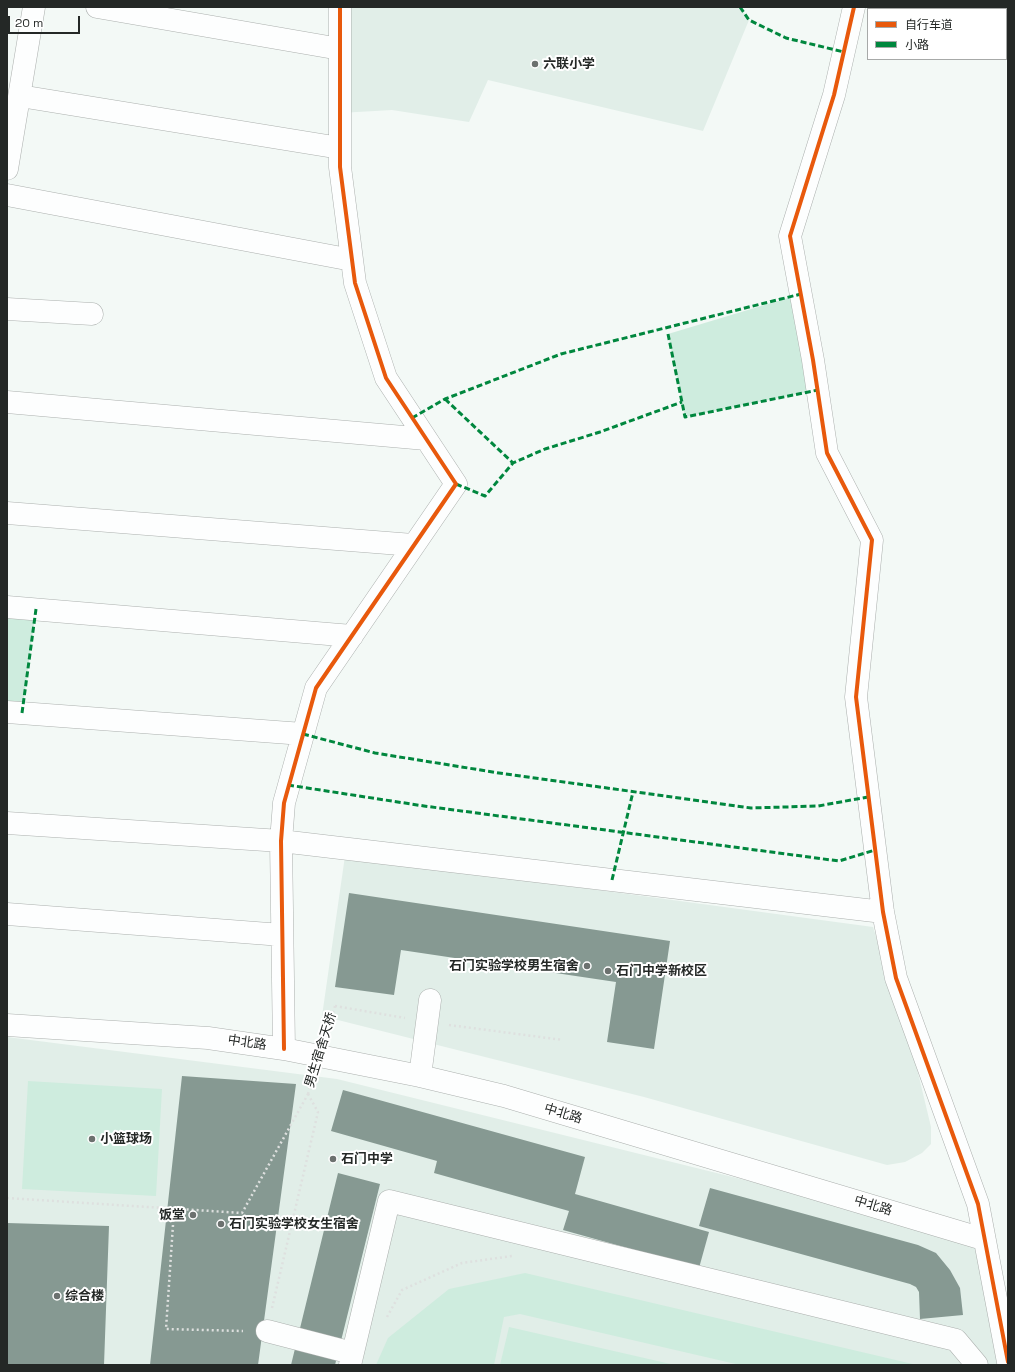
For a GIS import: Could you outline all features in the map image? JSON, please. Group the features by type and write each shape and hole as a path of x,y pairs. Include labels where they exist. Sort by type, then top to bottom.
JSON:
{"street":[{"path":"7,169 34,7"},
{"path":"97,7 340,49"},
{"path":"284,1049 281,841 284,803 316,688 456,484 386,378 354,282 340,167 340,7"},
{"path":"854,7 834,95 790,236 813,360 827,452 872,540 856,697 883,912 896,978 978,1204 983,1239 1008,1362"},
{"path":"20,96 340,148"},
{"path":"7,196 352,260"},
{"path":"7,309 92,314"},
{"path":"7,402 426,439"},
{"path":"7,512 413,545"},
{"path":"7,607 352,636"},
{"path":"7,712 303,734"},
{"path":"7,823 281,841 883,912"},
{"path":"7,914 282,935"},
{"path":"420,1076 430,1000"},
{"name":"中北路","path":"7,1025 208,1038 284,1049 420,1076 504,1096 983,1239"},
{"path":"267,1331 351,1359 389,1201 956,1340 977,1365"}],"path":[{"path":"7,1198 174,1210 166,1329 267,1331 318,1112 308,1094"},
{"path":"383,1323 402,1290 462,1263 519,1255"}],"shaded area":[{"name":"六联小学","path":"340,7 740,7 749,20 703,131 488,80 469,122 392,110 340,113"},
{"name":"石门中学新校区","path":"345,856 873,927 913,1052 931,1127 931,1144 922,1153 905,1162 887,1165 644,1097 322,1016"},
{"name":"石门中学","path":"7,1037 337,1079 983,1239 1008,1365 7,1365"}],"green space":[{"path":"801,294 818,390 685,417 668,334"},
{"path":"7,607 36,609 22,713 7,712"},
{"name":"小篮球场","path":"28,1081 162,1089 156,1196 22,1189"},
{"path":"525,1273 917,1365 740,1365 520,1314 504,1317 494,1365 376,1365 388,1338 449,1289"},
{"path":"509,1327 675,1365 500,1365"}],"building":[{"name":"石门实验学校男生宿舍","path":"349,893 670,941 654,1049 607,1042 616,982 401,950 394,995 335,987"},
{"name":"石门实验学校女生宿舍","path":"182,1076 296,1084 258,1365 150,1365"},
{"path":"343,1090 585,1157 575,1194 709,1232 699,1268 563,1230 569,1211 434,1173 437,1161 331,1131"},
{"path":"338,1173 380,1184 335,1365 291,1365"},
{"path":"710,1188 918,1245 936,1253 950,1270 960,1288 963,1315 920,1319 919,1292 916,1287 910,1284 699,1226"},
{"name":"综合楼","path":"7,1223 109,1226 104,1365 7,1365"}],"marked path":[{"path":"740,7 749,20 786,38 844,52"},
{"path":"412,418 445,399 561,354 801,294"},
{"path":"668,334 685,417 818,390"},
{"path":"445,399 513,463"},
{"path":"456,484 485,496 513,463 545,449 600,432 682,402"},
{"path":"22,713 36,609"},
{"path":"303,734 375,753 499,773 751,808 818,806 868,797"},
{"path":"288,785 424,806 839,861 875,850"},
{"path":"612,880 633,792"}],"cycle path":[{"path":"284,1049 281,841 284,803 316,688 456,484 386,378 355,283 340,167 340,7"},
{"path":"854,7 834,95 790,236 813,360 827,453 872,540 856,697 883,912 896,978 978,1204 1008,1362"}],"place":[{"name":"六联小学","path":"535,64"},
{"name":"石门实验学校男生宿舍","path":"587,966"},
{"name":"石门中学新校区","path":"608,971"},
{"name":"小篮球场","path":"92,1139"},
{"name":"石门中学","path":"333,1159"},
{"name":"饭堂","path":"193,1215"},
{"name":"石门实验学校女生宿舍","path":"221,1224"},
{"name":"综合楼","path":"57,1296"}]}
